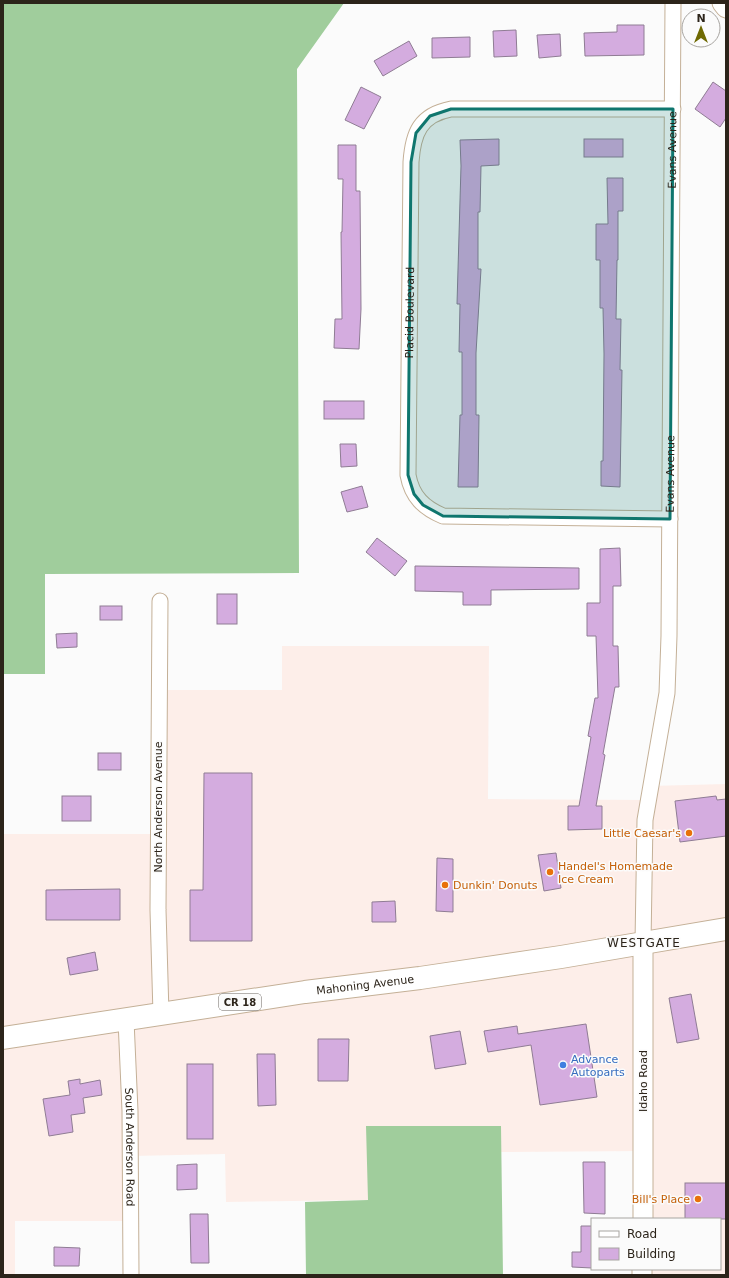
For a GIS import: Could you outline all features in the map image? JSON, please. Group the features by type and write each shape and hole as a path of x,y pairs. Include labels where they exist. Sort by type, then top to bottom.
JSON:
{"main road":[{"name":"Mahoning Avenue","path":"3,1038 358,984 424,978 726,929"}],"street":[{"name":"Evans Avenue","path":"644,943 645,820 667,693 670,519 673,3"},
{"path":"722,3 726,8"},
{"name":"Placid Boulevard","path":"670,519 443,516 423,506 414,494 410,483 408,467 411,162 416,133 422,123 430,116 451,108 673,108"},
{"name":"North Anderson Avenue","path":"160,601 158,910 160,1014"},
{"name":"Idaho Road","path":"643,1218 644,943"},
{"name":"South Anderson Road","path":"126,1020 130,1111 131,1275"}],"highlighted area":[{"path":"451,109 673,109 670,519 443,516 423,505 414,494 408,475 411,162 416,133 430,116"}],"shaded area":[{"path":"282,646 489,646 488,799 647,800 650,786 726,784 726,1274 642,1274 642,1270 721,1270 721,1218 643,1218 643,1151 501,1152 501,1126 367,1126 369,1200 226,1202 225,1154 131,1156 131,1221 15,1221 15,1275 3,1275 3,834 158,834 159,690 282,690"}],"green space":[{"path":"3,3 344,3 297,69 299,573 45,574 45,674 3,674"},
{"path":"366,1126 501,1126 503,1275 306,1275 305,1202 368,1200"}],"building":[{"path":"617,25 644,25 644,55 585,56 584,33 617,32"},
{"path":"516,30 517,56 494,57 493,31"},
{"path":"560,34 561,56 539,58 537,35"},
{"path":"470,37 470,57 432,58 432,38"},
{"path":"409,41 417,56 383,76 374,61"},
{"path":"713,82 726,91 726,118 720,127 695,109"},
{"path":"361,87 381,97 364,129 345,120"},
{"path":"499,139 499,165 481,166 480,212 478,212 478,269 481,269 476,353 476,415 479,415 478,487 458,487 460,415 462,415 462,352 459,352 460,304 457,304 461,166 460,140"},
{"path":"584,139 623,139 623,157 584,157"},
{"path":"338,145 356,145 356,191 360,191 361,309 359,349 334,348 335,319 342,319 341,232 343,179 338,179"},
{"path":"607,178 623,178 623,211 618,211 616,319 621,319 620,370 622,370 620,487 601,486 601,461 603,461 604,354 603,308 600,308 600,260 596,260 596,224 608,224"},
{"path":"324,401 364,401 364,419 324,419"},
{"path":"340,444 356,444 357,466 341,467"},
{"path":"362,486 368,507 347,512 341,492"},
{"path":"377,538 407,561 395,576 366,552"},
{"path":"620,548 621,586 613,586 613,646 618,646 619,687 615,687 603,754 605,755 596,806 602,806 602,829 568,830 568,806 579,806 591,737 588,736 595,698 598,698 596,636 587,636 587,603 600,603 600,549"},
{"path":"415,566 579,568 579,589 491,590 491,605 463,605 463,592 415,591"},
{"path":"217,594 237,594 237,624 217,624"},
{"path":"100,606 122,606 122,620 100,620"},
{"path":"77,633 77,647 57,648 56,634"},
{"path":"98,753 121,753 121,770 98,770"},
{"path":"204,773 252,773 252,941 190,941 190,890 203,890"},
{"path":"62,796 91,796 91,821 62,821"},
{"path":"716,796 717,800 726,799 726,836 680,842 675,801"},
{"name":"Handel's Homemade Ice Cream","path":"556,853 561,888 544,891 538,855"},
{"name":"Dunkin' Donuts","path":"437,858 453,859 453,912 436,911"},
{"path":"120,889 120,920 46,920 46,890"},
{"path":"395,901 396,922 372,922 372,902"},
{"path":"95,952 98,970 70,975 67,958"},
{"path":"691,994 699,1039 677,1043 669,998"},
{"name":"Advance Autoparts","path":"586,1024 597,1097 540,1105 531,1045 488,1052 484,1031 517,1026 518,1034"},
{"path":"460,1031 466,1064 435,1069 430,1036"},
{"path":"318,1039 349,1039 348,1081 318,1081"},
{"path":"257,1054 275,1054 276,1105 258,1106"},
{"path":"187,1064 213,1064 213,1139 187,1139"},
{"path":"80,1079 80,1084 100,1080 102,1095 83,1098 85,1113 71,1115 73,1132 49,1136 43,1099 70,1095 68,1081"},
{"path":"583,1162 605,1162 605,1214 584,1213"},
{"path":"197,1164 197,1189 177,1190 177,1165"},
{"path":"685,1183 726,1183 726,1219 685,1218"},
{"path":"190,1214 208,1214 209,1263 191,1263"},
{"path":"581,1226 591,1226 591,1268 572,1267 572,1252 581,1252"},
{"path":"54,1247 80,1248 79,1266 54,1266"}],"place":[{"name":"Little Caesar's","path":"689,833"},
{"name":"Handel's Homemade Ice Cream","path":"550,872"},
{"name":"Dunkin' Donuts","path":"445,885"},
{"name":"Advance Autoparts","path":"563,1065"},
{"name":"Bill's Place","path":"698,1199"}],"district":[{"name":"WESTGATE","path":"644,943"}]}
